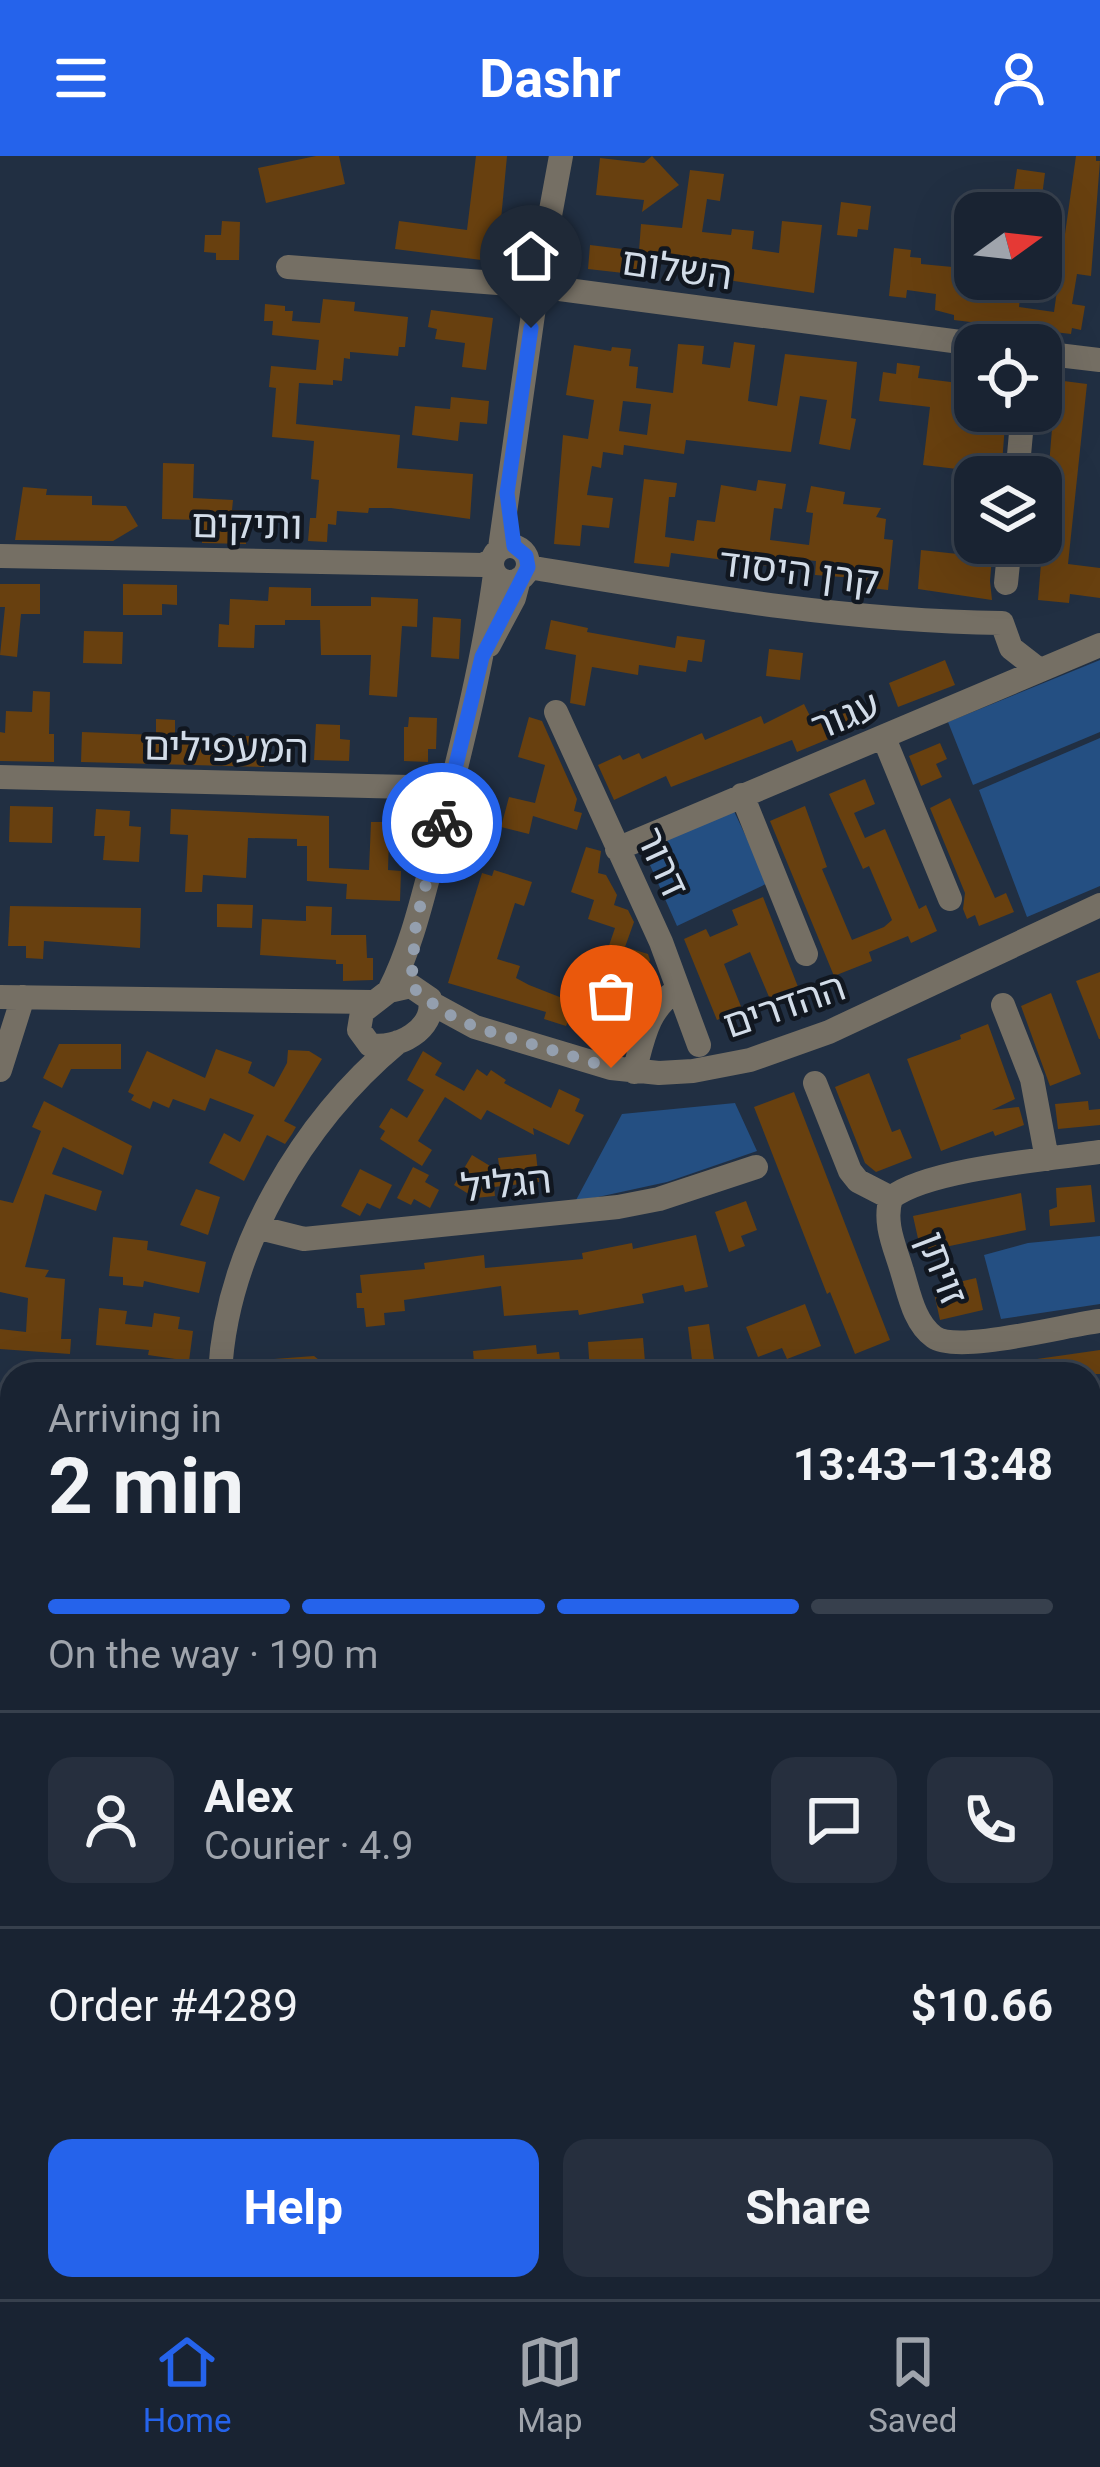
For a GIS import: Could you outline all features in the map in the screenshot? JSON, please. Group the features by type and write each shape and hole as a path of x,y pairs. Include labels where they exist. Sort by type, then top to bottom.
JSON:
{"street":[{"path":"332,1112 353,1074 362,1012 391,993 416,922 508,563 507,493 561,156"},
{"name":"השלום","path":"288,267 537,286 954,341"},
{"path":"1062,355 1100,360"},
{"name":"ותיקים","path":"0,556 508,563"},
{"name":"קרן היסוד","path":"508,563 846,616 1002,623 1011,649 1038,669"},
{"path":"1006,583 1008,564"},
{"name":"עגור","path":"617,849 1100,645"},
{"name":"דרור","path":"556,712 661,942 699,1045"},
{"path":"884,738 950,899"},
{"name":"המעפילים","path":"0,777 451,788"},
{"path":"742,795 806,954"},
{"name":"ההדרים","path":"391,993 431,1003 475,1027 634,1072 708,1068 790,1048 1100,905"},
{"path":"634,1072 648,1022 661,1000 676,991"},
{"path":"0,1070 12,997 309,1004 391,993"},
{"path":"222,1362 231,1300 284,1175 378,1059 432,1013 431,1003"},
{"path":"309,1004 338,1014 361,1034"},
{"path":"1003,1005 1033,1079 1047,1159"},
{"name":"ההדרים","path":"361,1034 376,1047 408,1036 475,1027"},
{"name":"זויתן","path":"815,1084 850,1171 857,1181 891,1198 888,1223 914,1308 937,1340 971,1342 1100,1322"},
{"path":"891,1198 930,1182 1100,1152"},
{"name":"הגליל","path":"260,1228 304,1239 618,1207 659,1199 756,1167"}],"shaded area":[{"path":"1100,660 1100,732 973,785 948,722"},
{"path":"1100,738 1100,886 1027,917 979,790"},
{"path":"732,807 768,883 677,926 642,847"},
{"path":"735,1103 757,1151 667,1182 575,1202 622,1114"},
{"path":"1100,1236 1100,1304 1001,1319 984,1255 1028,1243"}],"building":[{"path":"339,156 345,184 266,203 258,168"},
{"path":"476,156 507,156 497,262 395,249 399,221 467,230"},
{"path":"652,156 679,185 642,212 644,200 596,195 600,158 644,163"},
{"path":"1076,156 1096,156 1100,161 1091,276 1077,274 1072,304 1085,306 1081,330 1072,328 1071,334 1062,333 1062,324 954,320 954,315 935,310 936,294 907,290 906,298 889,296 894,248 911,250 910,257 921,258 921,264 954,267 954,300 1020,300 1019,307 1054,312 1056,300 1062,300 1062,255"},
{"path":"1017,169 1045,173 1043,192 1014,192"},
{"path":"690,170 724,174 720,201 707,199 702,232 754,231 752,249 779,253 782,221 822,225 814,293 721,279 722,268 661,261 659,277 588,269 590,245 639,251 641,224 682,228"},
{"path":"841,202 871,206 868,230 858,229 857,237 837,235"},
{"path":"222,221 240,222 239,260 216,260 216,253 204,252 205,235 221,235"},
{"path":"323,299 355,302 354,311 408,317 405,347 399,347 398,356 350,352 350,359 344,358 342,381 299,383 296,424 400,435 397,468 473,474 470,519 391,508 369,508 368,513 337,511 336,525 328,524 327,542 308,541 310,518 316,518 319,480 311,479 314,441 272,437 276,388 269,387 271,366 316,370 319,340 272,335 273,321 264,321 265,304 293,311 292,321 320,323"},
{"path":"431,310 493,318 486,370 462,367 465,343 435,339 437,329 428,327"},
{"path":"734,342 755,345 748,401 777,406 785,354 857,362 850,450 819,444 827,400 800,396 791,452 686,440 684,454 624,445 623,455 603,452 601,468 592,466 587,495 613,498 609,528 582,525 580,546 554,544 563,435 588,439 594,400 566,395 574,345 631,349 629,366 638,367 636,388 673,393 678,344 704,346 702,364 730,368","holes":["623,401 651,404 647,435 619,431"]},
{"path":"897,363 920,366 918,378 954,382 954,432 1004,432 1003,456 954,456 954,469 923,465 930,407 879,401 883,372 896,374"},
{"path":"1062,381 1087,384 1068,564 1100,568 1100,598 1070,594 1069,603 1038,600 1041,564 1062,564 1062,456 1050,456 1052,432 1062,432"},
{"path":"451,397 489,401 487,424 460,422 458,441 412,435 415,406 450,409"},
{"path":"163,463 194,464 193,498 233,500 232,510 247,511 246,544 202,543 202,520 162,519"},
{"path":"644,479 677,483 675,497 669,497 665,537 694,541 697,520 715,522 721,485 756,491 758,480 786,484 782,509 774,508 770,540 809,545 813,513 806,512 811,486 845,492 843,504 881,508 876,517 886,519 884,539 893,540 888,590 855,586 856,578 815,575 816,561 786,558 785,568 671,553 669,567 634,563"},
{"path":"23,487 47,489 46,495 92,496 92,505 126,506 138,526 113,541 15,540"},
{"path":"921,550 954,554 954,564 991,564 992,600 918,589"},
{"path":"0,584 40,584 40,614 21,614 17,657 0,655 5,607 0,607"},
{"path":"123,584 177,585 177,605 162,604 162,615 123,615"},
{"path":"269,587 311,588 311,606 371,606 371,597 418,599 417,627 402,626 397,697 369,695 371,655 321,655 320,620 255,625 254,648 218,647 219,624 229,625 230,599 268,601"},
{"path":"433,617 461,619 459,659 431,657"},
{"path":"551,620 588,628 587,632 675,648 677,636 705,640 702,662 688,660 686,672 639,665 638,675 592,667 585,706 570,703 576,655 545,649"},
{"path":"84,631 123,632 122,664 83,663"},
{"path":"769,649 803,653 800,680 766,676"},
{"path":"945,660 955,685 898,707 889,683"},
{"path":"33,691 50,692 54,762 0,761 6,711 32,712"},
{"path":"863,700 872,721 797,752 792,740 671,787 666,776 614,800 598,765 620,755 623,760 639,753 642,759 702,733 705,740 761,716 764,724 804,704 810,716 843,702 846,708"},
{"path":"409,717 437,718 436,749 428,749 428,762 404,761 404,727"},
{"path":"529,717 542,721 577,799 574,811 582,813 577,830 533,816 529,834 501,827 509,797 535,803 545,765 518,757"},
{"path":"156,719 175,720 175,737 264,736 264,767 81,762 82,732 156,735"},
{"path":"316,724 340,725 340,739 350,740 349,761 314,760"},
{"path":"940,743 947,759 936,764 942,777 921,786 909,756"},
{"path":"865,779 875,804 854,813 865,838 885,829 919,909 926,905 937,931 911,943 908,936 869,952 872,961 834,976 770,821 805,806 827,867 822,869 852,940 884,927 892,920 829,794"},
{"path":"950,798 995,898 1006,893 1014,912 979,926 975,915 967,919 965,893 930,808"},
{"path":"10,806 53,807 52,843 9,842"},
{"path":"96,809 130,811 129,826 141,827 139,862 103,860 105,836 94,836"},
{"path":"171,809 329,816 329,868 369,870 371,822 385,822 386,813 417,814 416,835 389,835 388,870 401,871 400,901 346,899 347,884 307,881 307,846 297,846 297,839 248,838 246,878 203,875 202,892 185,892 188,835 170,834"},
{"path":"586,847 601,851 598,873 606,875 617,895 614,905 628,910 634,922 625,947 648,954 650,960 644,978 634,974 631,985 599,975 615,928 588,919 594,900 571,892"},
{"path":"494,870 532,882 524,906 515,903 497,959 520,966 516,978 529,985 631,1025 625,1043 568,1022 566,1026 544,1019 546,1012 448,983 482,873 492,876"},
{"path":"763,897 800,992 772,1004 750,952 724,964 742,1009 717,1020 684,939 706,929 710,937 738,925 732,910"},
{"path":"217,904 253,905 252,928 217,927"},
{"path":"10,906 141,908 140,948 44,941 43,959 26,958 26,946 8,946"},
{"path":"306,906 332,907 331,935 366,935 373,980 343,981 343,964 336,960 260,955 262,919 306,921"},
{"path":"1100,972 1100,1039 1099,1039 1076,981"},
{"path":"1051,993 1081,1074 1050,1086 1021,1006"},
{"path":"988,1024 1015,1099 992,1110 1019,1107 1024,1125 941,1151 907,1059"},
{"path":"59,1044 121,1044 121,1069 71,1069 62,1088 43,1078"},
{"path":"216,1049 252,1062 248,1073 274,1087 287,1063 288,1050 309,1051 322,1059 284,1121 296,1127 292,1134 285,1144 267,1135 244,1181 209,1163 224,1133 240,1142 254,1115 210,1098 205,1111 173,1099 169,1108 153,1101 150,1109 131,1100 134,1095 128,1092 147,1051 205,1078"},
{"path":"423,1051 442,1063 435,1075 464,1091 477,1069 487,1076 491,1070 504,1083 551,1108 559,1089 580,1099 575,1111 584,1115 569,1145 533,1128 534,1135 487,1110 481,1120 445,1097 418,1141 432,1150 422,1166 380,1139 385,1131 379,1127 391,1108 407,1118 424,1090 407,1080"},
{"path":"869,1073 892,1132 900,1129 912,1158 876,1172 865,1163 835,1087"},
{"path":"794,1092 890,1340 855,1354 754,1107"},
{"path":"44,1101 132,1146 123,1175 63,1147 52,1174 102,1191 96,1211 45,1194 25,1267 49,1270 45,1277 65,1279 61,1339 71,1339 70,1354 0,1349 0,1329 26,1332 28,1298 0,1292 0,1200 13,1203 41,1131 32,1127"},
{"path":"1088,1101 1089,1110 1100,1109 1100,1125 1058,1129 1055,1104"},
{"path":"536,1154 539,1182 494,1187 495,1196 475,1198 454,1185 472,1155 500,1172 498,1158"},
{"path":"413,1167 429,1175 425,1182 439,1190 430,1208 414,1199 411,1205 397,1198"},
{"path":"360,1169 392,1185 380,1209 367,1203 360,1216 341,1206"},
{"path":"1091,1185 1095,1222 1050,1226 1049,1210 1057,1207 1056,1188"},
{"path":"196,1189 220,1197 208,1235 180,1225"},
{"path":"1021,1193 1026,1230 921,1252 913,1216"},
{"path":"746,1201 757,1230 741,1236 745,1246 729,1252 715,1212"},
{"path":"696,1235 708,1287 685,1292 683,1285 642,1294 644,1303 579,1315 578,1310 504,1316 501,1286 404,1300 405,1311 384,1313 385,1325 366,1327 364,1308 357,1308 356,1293 362,1293 360,1275 425,1269 424,1263 484,1255 485,1268 583,1259 582,1253 632,1243 633,1249"},
{"path":"113,1237 148,1241 147,1250 206,1262 199,1293 144,1281 143,1287 123,1285 123,1277 109,1276"},
{"path":"976,1278 983,1310 940,1320 933,1288"},
{"path":"805,1304 821,1346 787,1359 782,1348 758,1357 746,1327"},
{"path":"99,1308 127,1311 125,1324 152,1327 154,1313 180,1317 178,1329 193,1331 189,1361 148,1355 149,1350 96,1345"},
{"path":"709,1324 714,1362 681,1362 692,1360 688,1327"},
{"path":"643,1338 645,1362 589,1362 588,1342"},
{"path":"536,1345 537,1354 559,1352 560,1362 474,1362 473,1351"},
{"path":"1100,1350 1100,1362 1017,1362"},
{"path":"314,1356 322,1362 274,1362"}],"way so far":[{"path":"442,823 416,922 411,986 442,1011 475,1027 611,1068"}],"route":[{"path":"442,823 482,657 528,567 526,556 514,546 507,493 531,328"}]}
